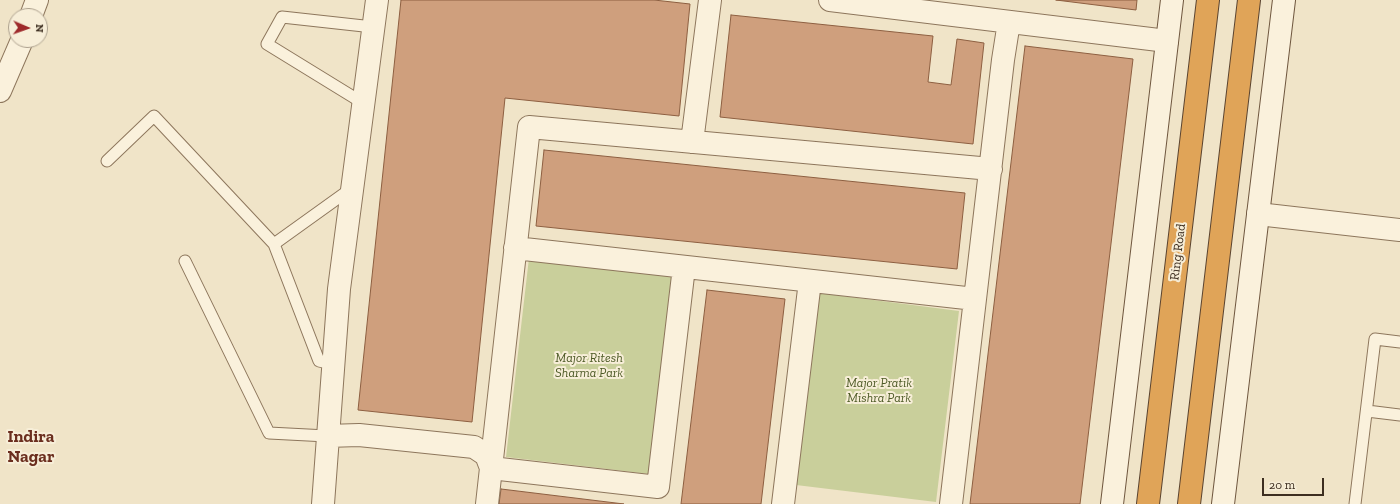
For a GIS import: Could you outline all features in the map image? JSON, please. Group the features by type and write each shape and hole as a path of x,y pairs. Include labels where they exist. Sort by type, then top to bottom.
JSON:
{"highway":[{"name":"Ring Road","path":"1148,504 1208,0"},
{"path":"1189,504 1248,0"}],"street":[{"path":"322,504 339,289 376,0"},
{"path":"692,142 710,0"},
{"path":"835,0 1168,41"},
{"path":"1112,504 1172,0"},
{"path":"1223,504 1284,0"},
{"path":"951,504 1003,60 1009,22"},
{"path":"0,92 13,49"},
{"path":"487,504 529,127 991,169"},
{"path":"1258,214 1400,230"},
{"path":"516,248 976,299"},
{"path":"491,468 658,488 684,267"},
{"path":"783,504 810,281"},
{"path":"327,436 359,436 474,447 486,455 491,468"}],"lane":[{"path":"363,103 267,44 282,16 373,27"},
{"path":"107,161 154,116 274,244 319,361 333,364"},
{"path":"274,244 352,187"},
{"path":"185,261 269,433 327,436"},
{"path":"1355,504 1375,339 1400,342"},
{"path":"1367,411 1400,415"}],"green space":[{"name":"Major Ritesh Sharma Park","path":"529,258 672,275 649,474 506,457"},
{"name":"Major Pratik Mishra Park","path":"819,293 959,311 936,502 796,485"}],"building":[{"path":"401,0 654,0 690,4 679,116 505,98 472,422 358,410"},
{"path":"1056,0 1137,0 1136,10"},
{"path":"731,15 933,36 928,82 951,85 957,39 984,43 973,144 720,117"},
{"path":"1025,46 1133,59 1080,504 970,504"},
{"path":"544,150 965,193 957,269 536,226"},
{"path":"707,290 785,299 761,504 681,504"},
{"path":"501,489 624,504 499,504"}],"district":[{"name":"Indira Nagar","path":"31,447"}]}
